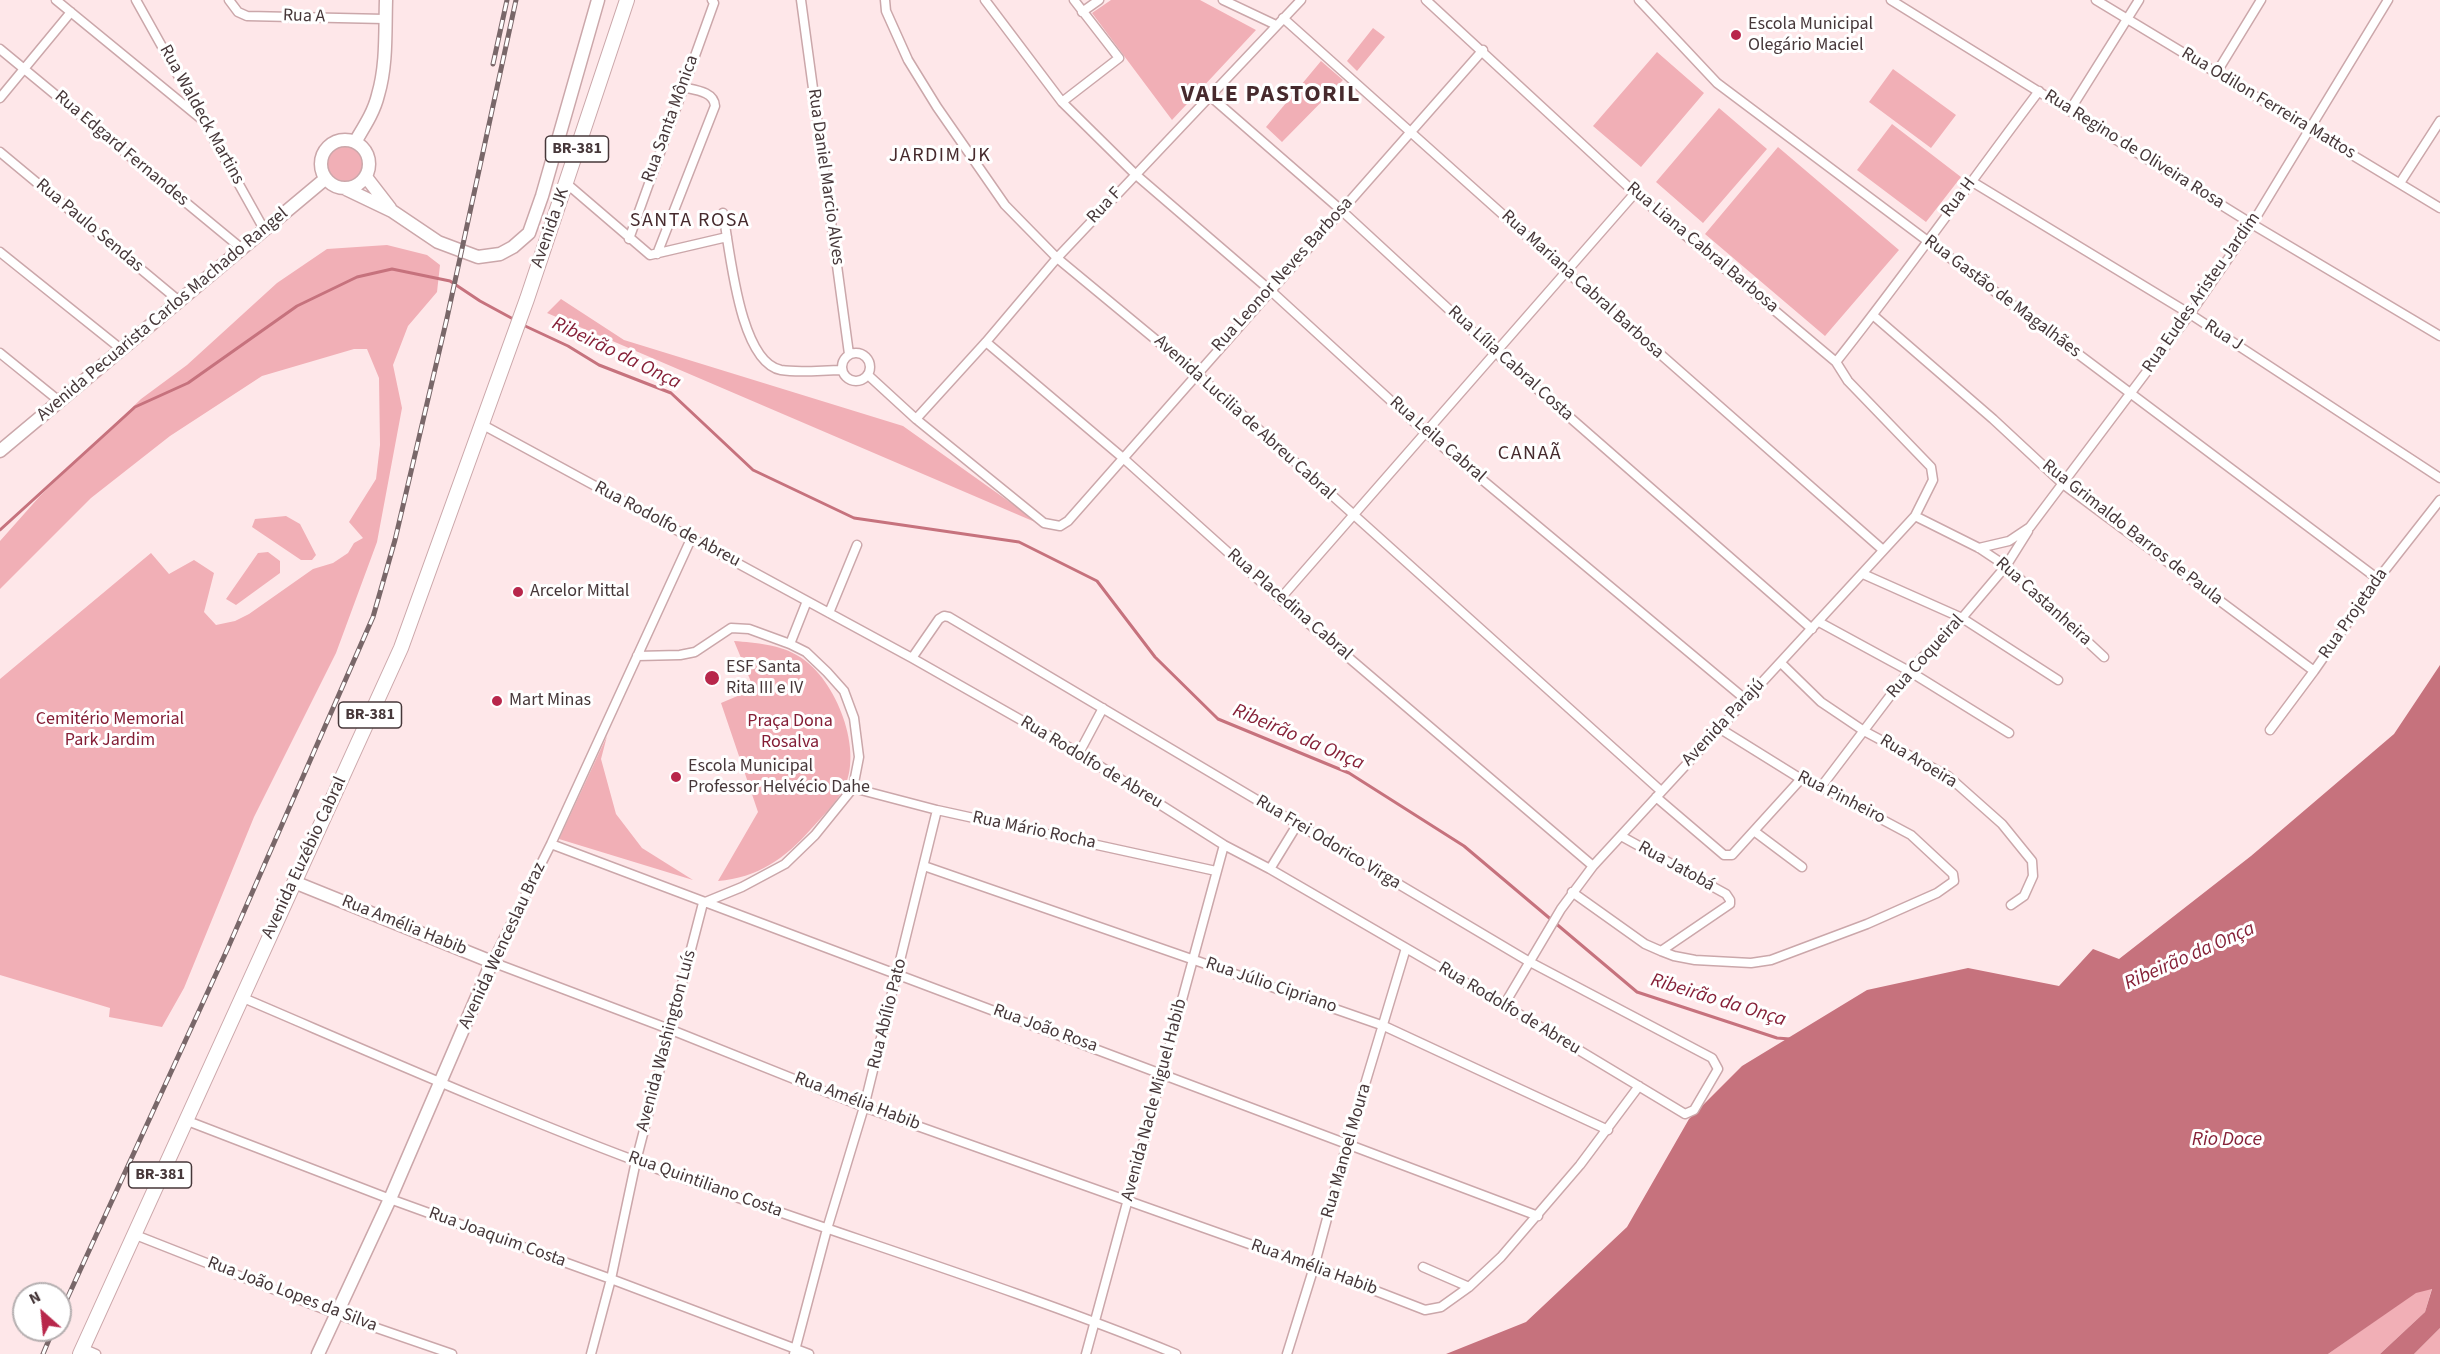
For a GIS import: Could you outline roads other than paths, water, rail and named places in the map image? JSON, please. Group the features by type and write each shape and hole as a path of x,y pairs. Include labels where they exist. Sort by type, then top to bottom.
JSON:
{"main road":[{"name":"Avenida JK","path":"508,352 627,0"},
{"name":"Avenida Euzébio Cabral","path":"81,1351 401,648 508,352"}],"street":[{"path":"56,0 205,122"},
{"name":"Rua Waldeck Martins","path":"136,0 265,231"},
{"name":"Rua A","path":"229,0 238,12 247,16 385,19"},
{"path":"355,142 369,119 378,95 384,62 386,0"},
{"path":"346,189 360,183 366,177 369,171 369,157 366,150 355,142 339,141 326,149 320,165 331,185 346,189 392,211 438,242 478,257 500,254 513,247 529,233 542,196 598,0"},
{"name":"Rua Santa Mônica","path":"629,239 714,3 712,0"},
{"name":"Rua Daniel Marcio Alves","path":"801,0 849,354"},
{"name":"Avenida Lucilia de Abreu Cabral","path":"885,0 886,11 908,60 937,107 1005,206 1057,258 1196,373 1724,855 1732,855 1754,831"},
{"name":"Rua Leila Cabral","path":"985,0 1062,102 1135,174 1271,291 1425,432 1745,699"},
{"path":"1062,102 1119,58 1074,0"},
{"path":"1082,12 1099,0"},
{"name":"Rua Mariana Cabral Barbosa","path":"1223,0 1280,21 1410,131 1883,550"},
{"name":"Rua F","path":"916,419 986,342 1057,258 1301,0"},
{"name":"Rua Liana Cabral Barbosa","path":"1426,0 1635,193 1836,362 1848,381 1931,466 1933,480 1915,516"},
{"name":"Rua Gastão de Magalhães","path":"1640,0 1717,83 2378,579"},
{"name":"Rua Regino de Oliveira Rosa","path":"1891,0 2252,224 2440,336"},
{"name":"Rua Odilon Ferreira Mattos","path":"2096,0 2440,208"},
{"path":"2070,110 2139,0"},
{"path":"2217,72 2261,0"},
{"name":"Rua Eudes Aristeu Jardim","path":"1979,548 2009,541 2030,527 2190,314 2252,224 2388,0"},
{"path":"0,98 71,12"},
{"name":"Rua Edgard Fernandes","path":"0,49 242,248"},
{"name":"Rua Leonor Neves Barbosa","path":"916,419 1044,523 1060,526 1124,458 1196,373 1482,50"},
{"path":"657,254 715,106 715,100 710,94 682,87"},
{"name":"Rua H","path":"1836,362 1874,316 2039,91"},
{"name":"Rua Lília Cabral Costa","path":"1210,96 1341,210 1495,352 1812,629"},
{"path":"2400,183 2440,121"},
{"name":"Rua Paulo Sendas","path":"0,152 178,300"},
{"path":"366,177 392,211"},
{"name":"Avenida Pecuarista Carlos Machado Rangel","path":"0,451 58,400 326,179"},
{"name":"Rua J","path":"1971,181 2190,314 2440,478"},
{"path":"566,183 650,255 727,237"},
{"path":"1280,599 1635,193"},
{"path":"723,213 743,323 763,362 781,370 841,370"},
{"path":"0,252 121,349"},
{"name":"Rua Grimaldo Barros de Paula","path":"1874,316 1993,419 2063,484 2314,671"},
{"name":"Rua Placedina Cabral","path":"986,342 1124,458 1280,599 1593,866"},
{"path":"0,353 58,400"},
{"path":"858,353 866,357 870,366 868,375 855,382 846,378 841,370 843,360 849,354 858,353"},
{"path":"868,375 916,419"},
{"name":"Rua Rodolfo de Abreu","path":"483,425 912,658 1079,753 1224,845 1270,869 1504,1005 1685,1114 1690,1113"},
{"name":"Rua Projetada","path":"2270,730 2378,579 2440,500"},
{"name":"Avenida Parajú","path":"1504,1005 1528,961 1561,909 1593,866 1915,516"},
{"name":"Rua Castanheira","path":"1915,516 1979,548 2006,566 2104,657"},
{"name":"Rua Coqueiral","path":"1821,787 1909,671 1962,618 2006,566 2030,527"},
{"name":"Avenida Wenceslau Braz","path":"318,1354 442,1083 492,962 551,844 691,539"},
{"path":"829,613 857,545"},
{"path":"1863,574 1962,618 2058,680"},
{"path":"789,644 807,601"},
{"name":"Rua Frei Odorico Virga","path":"912,658 939,619 944,616 949,617 1528,961 1712,1058 1718,1069 1690,1113"},
{"path":"1819,622 1909,671 2009,734"},
{"path":"637,656 680,655 695,652 731,628 749,629 806,652 844,691 854,718 859,757 853,788 815,835 785,864 742,887 703,903"},
{"name":"Rua Aroeira","path":"1781,663 1821,702 1864,731 1948,777 2001,824 2032,861 2033,876 2024,896 2011,905"},
{"path":"1079,753 1103,708"},
{"name":"Rua Pinheiro","path":"1660,951 1695,960 1750,963 1771,960 1867,924 1937,893 1952,884 1955,877 1911,834 1801,779 1719,728"},
{"path":"1801,779 1754,831 1802,867"},
{"name":"Rua Mário Rocha","path":"853,788 937,810 1215,871"},
{"name":"Rua Abílio Pato","path":"794,1352 827,1229 864,1107 937,810"},
{"path":"1270,869 1297,825"},
{"name":"Rua Jatobá","path":"1621,836 1726,894 1730,900 1730,904 1660,951"},
{"name":"Rua João Rosa","path":"551,844 1538,1216"},
{"name":"Avenida Nacle Miguel Habib","path":"1086,1354 1194,959 1215,871 1224,845"},
{"name":"Rua Júlio Cipriano","path":"924,866 1384,1026 1608,1130"},
{"name":"Rua Amélia Habib","path":"294,882 864,1107 1127,1200 1425,1310 1441,1307 1469,1287"},
{"path":"1572,892 1645,944 1660,951"},
{"name":"Avenida Washington Luís","path":"591,1354 611,1278 636,1161 703,903"},
{"name":"Rua Manoel Moura","path":"1287,1354 1406,948"},
{"name":"Rua Quintiliano Costa","path":"241,997 442,1083 636,1161 1094,1321 1176,1354"},
{"path":"1423,1267 1469,1287 1501,1257 1538,1216 1608,1130 1639,1086"},
{"name":"Rua Joaquim Costa","path":"186,1120 390,1199 611,1278 794,1352 809,1354"},
{"name":"Rua João Lopes da Silva","path":"133,1234 336,1314 452,1354"},
{"path":"81,1351 96,1354"}],"water":[{"name":"Rio Doce","path":"2440,665 2440,1328 2414,1354 2380,1354 2425,1312 2432,1289 2416,1293 2328,1354 1446,1354 1526,1322 1627,1227 1689,1119 1742,1066 1867,990 1968,968 2059,986 2093,949 2119,959 2251,856 2394,734"}],"waterway":[{"name":"Ribeirão da Onça","path":"0,530 135,407 188,383 297,306 357,277 392,269 450,281 515,320"},
{"name":"Ribeirão da Onça","path":"523,325 568,346 599,365 671,393 753,470 854,518 1019,542 1097,581 1155,657 1218,719 1349,773 1464,846 1637,992 1777,1038 1790,1039"}],"railway":[{"path":"493,64 507,0"},
{"path":"72,1288 227,950 373,617 395,540 447,318 516,0"},
{"path":"43,1354 48,1342"}],"place":[{"name":"Escola Municipal Olegário Maciel","path":"1736,35"},
{"name":"Arcelor Mittal","path":"518,592"},
{"name":"ESF Santa Rita III e IV","path":"712,678"},
{"name":"Mart Minas","path":"497,701"},
{"name":"Escola Municipal Professor Helvécio Dahe","path":"676,777"}],"district":[{"name":"VALE PASTORIL","path":"1271,96"},
{"name":"JARDIM JK","path":"940,157"},
{"name":"SANTA ROSA","path":"690,222"},
{"name":"CANAÃ","path":"1530,455"}],"park label":[{"name":"Cemitério Memorial Park Jardim","path":"110,730"},
{"name":"Praça Dona Rosalva","path":"790,732"}]}
